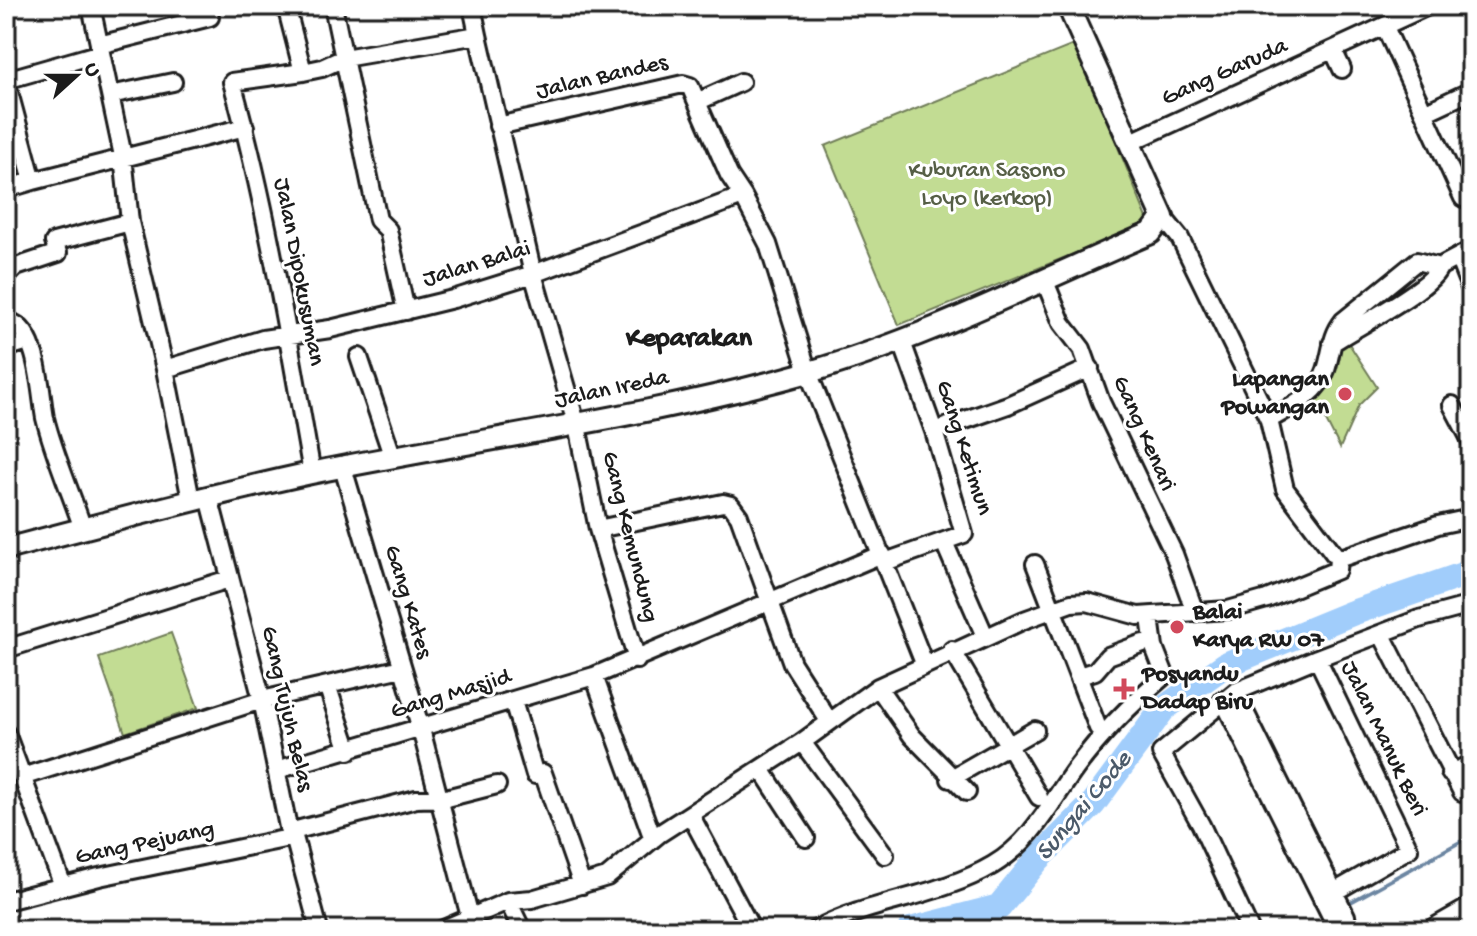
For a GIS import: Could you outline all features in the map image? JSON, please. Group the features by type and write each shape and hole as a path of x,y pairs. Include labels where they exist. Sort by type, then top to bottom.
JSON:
{"street":[{"path":"91,6 123,156 130,222 200,498"},
{"path":"286,6 303,72 344,58 478,35"},
{"path":"333,6 378,220 388,230 406,311"},
{"name":"Gang Kemundung","path":"472,6 533,274 577,426 598,529 637,660"},
{"path":"441,930 465,924 508,901 532,899 607,877 653,839 802,742 878,687 985,636 1053,609 1087,602 1126,614 1150,617 1228,610 1267,599 1337,570 1338,559 1285,489 1269,420 1180,238 1163,217 1068,6"},
{"name":"Gang Garuda","path":"1129,143 1428,6"},
{"path":"33,181 6,80 210,17"},
{"path":"1385,27 1463,198"},
{"path":"1333,50 1342,69"},
{"name":"Jalan Dipokusuman","path":"303,72 232,82 245,127 288,337 312,473"},
{"path":"110,95 173,82"},
{"path":"741,82 699,101 729,175 768,244 808,372 924,663"},
{"name":"Jalan Bandes","path":"498,126 683,84 690,86 699,101"},
{"path":"1426,112 1471,91"},
{"path":"6,189 123,156 245,127"},
{"name":"Jalan Balai","path":"165,369 263,339 288,337 406,311 533,274 743,196"},
{"name":"Jalan Ireda","path":"6,549 200,498 312,473 577,426 808,372 902,342 1151,233 1163,217"},
{"path":"6,277 16,267 58,253 54,242 130,222"},
{"path":"1269,420 1318,386 1327,367 1332,343 1404,300 1436,276 1439,267 1464,254 1471,290"},
{"name":"Gang Kenari","path":"1044,279 1062,323 1082,349 1129,465 1174,554 1195,612"},
{"path":"6,321 20,327 28,341 43,389 45,417 83,529"},
{"path":"6,348 28,341"},
{"name":"Gang Ketimun","path":"769,601 883,558 962,536 964,531 934,431 902,342"},
{"path":"359,357 393,458"},
{"path":"934,431 1008,405 1090,368"},
{"path":"1452,405 1471,441"},
{"name":"Gang Kates","path":"343,468 421,729 465,924"},
{"name":"Gang Tujuh Belas","path":"200,498 229,579 262,700 292,835 319,930"},
{"path":"598,529 723,503 731,505 739,516 792,663 829,721"},
{"path":"1338,559 1438,525 1471,518"},
{"path":"944,542 985,636"},
{"path":"1035,564 1098,728"},
{"path":"6,649 229,579"},
{"name":"Gang Masjid","path":"277,770 594,676 769,601"},
{"path":"1317,658 1419,619 1471,605"},
{"path":"815,930 844,914 954,882 993,865 1021,843 1103,734 1134,699 1164,676 1154,647 1150,617"},
{"path":"1382,635 1450,773 1462,792 1471,790"},
{"path":"1079,676 1095,671 1108,656 1143,643"},
{"path":"952,650 1039,797"},
{"name":"Jalan Manuk Beri","path":"1250,930 1201,825 1161,758 1163,749 1229,696 1317,658 1409,847 1406,854 1328,896"},
{"path":"22,777 262,700 328,688 402,668"},
{"path":"594,676 653,839"},
{"path":"878,687 912,736 950,779 967,792"},
{"path":"328,688 349,751"},
{"path":"1229,696 1341,926"},
{"path":"513,701 535,775 543,773 582,885"},
{"path":"950,779 1035,730"},
{"path":"6,733 63,886"},
{"path":"802,742 885,855"},
{"path":"1450,773 1471,764"},
{"path":"761,769 806,838"},
{"name":"Gang Pejuang","path":"6,901 292,835 416,799 446,798 497,785"},
{"path":"691,816 752,930"},
{"path":"508,901 522,930"},
{"path":"1429,930 1471,906"}],"green space":[{"name":"Kuburan Sasono Loyo (kerkop)","path":"1076,44 1149,223 899,325 825,146"},
{"name":"Lapangan Powangan","path":"1344,336 1377,387 1359,405 1340,448 1316,401"},
{"path":"171,633 198,708 125,733 99,658"}],"waterway":[{"name":"Sungai Code","path":"910,930 999,907 1038,859 1093,804 1163,709 1225,665 1352,613 1471,572"},
{"path":"1347,904 1471,836"}],"place":[{"name":"Lapangan Powangan","path":"1345,394"},
{"name":"Balai Karya RW 07","path":"1177,627"},
{"name":"Posyandu Dadap Biru","path":"1124,689"}],"district":[{"name":"Keparakan","path":"689,339"}]}
